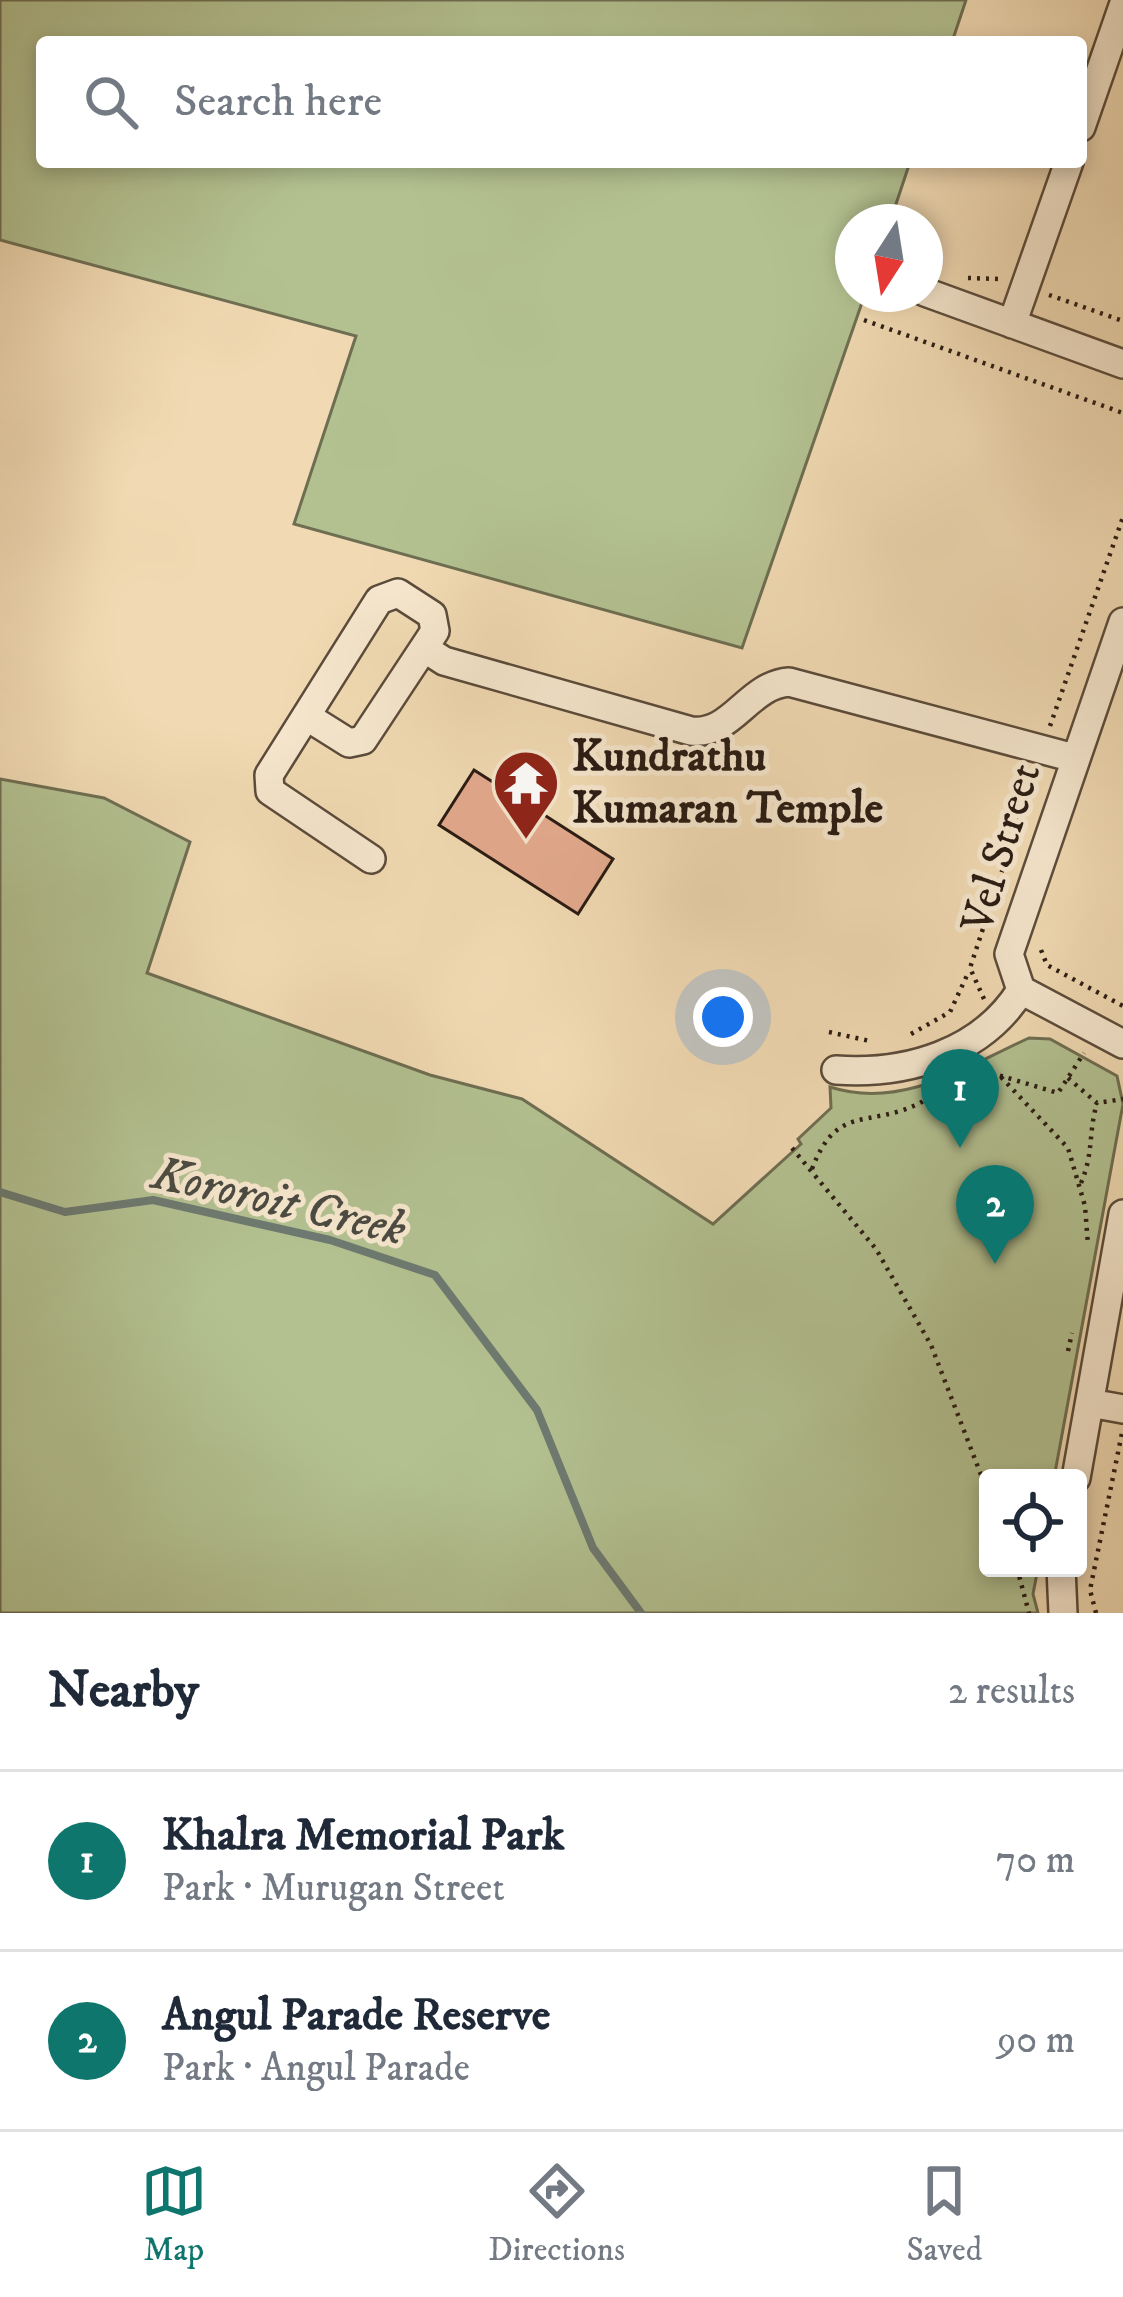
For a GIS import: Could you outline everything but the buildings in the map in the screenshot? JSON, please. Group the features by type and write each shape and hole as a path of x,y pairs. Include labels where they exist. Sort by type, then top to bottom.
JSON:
{"street":[{"path":"1087,112 1118,36 1123,6"},
{"path":"1012,324 1067,168"},
{"path":"943,299 1123,364"},
{"path":"306,716 349,743 363,740 435,631 432,615 388,592 306,716 269,775 270,791 371,859"},
{"name":"Vel Street","path":"1123,622 1109,705 1074,758 1014,927 1009,954 1022,990 1123,1044"},
{"path":"424,648 444,661 691,731 713,730 759,690 789,682 1074,758"},
{"path":"836,1070 901,1069 942,1054 995,1025 1022,990"},
{"path":"1078,1469 1123,1214"},
{"path":"1090,1403 1123,1409"},
{"path":"1061,1577 1063,1613"}],"path":[{"path":"864,320 1123,413"},
{"path":"1040,945 1048,965 1123,1006"},
{"path":"894,1038 950,1012 970,968"},
{"path":"961,1077 1001,1076 1058,1093 1114,1001"},
{"path":"829,1032 876,1042"},
{"path":"1001,1076 1068,1148 1081,1185 1087,1252"},
{"path":"1068,1078 1096,1103"},
{"path":"812,1169 824,1139 840,1125 924,1102 945,1084"},
{"path":"1096,1103 1123,1099"},
{"path":"1081,1185 1094,1152 1089,1130 1096,1103"},
{"path":"792,1148 876,1249 931,1346 979,1469"},
{"path":"1068,1351 1072,1331"},
{"path":"1096,1613 1090,1590 1123,1427"},
{"path":"1019,1577 1029,1613"}],"green space":[{"path":"0,0 966,0 954,36 36,36 36,168 908,168 896,204 835,204 835,312 859,312 742,648 294,524 356,336 0,240"},
{"path":"0,779 104,798 190,842 147,973 430,1075 522,1099 713,1224 801,1144 798,1139 831,1108 830,1087 857,1093 908,1089 1029,1038 1050,1039 1117,1076 1123,1104 1056,1469 979,1469 979,1577 1036,1577 1033,1594 1038,1613 0,1613"}],"waterway":[{"name":"Kororoit Creek","path":"0,1192 65,1212 153,1200 330,1240 435,1275 537,1410 593,1548 641,1613"}],"place":[{"name":"Kundrathu Kumaran Temple","path":"526,842"},
{"name":"Khalra Memorial Park","path":"960,1148"},
{"name":"Angul Parade Reserve","path":"995,1264"}]}
